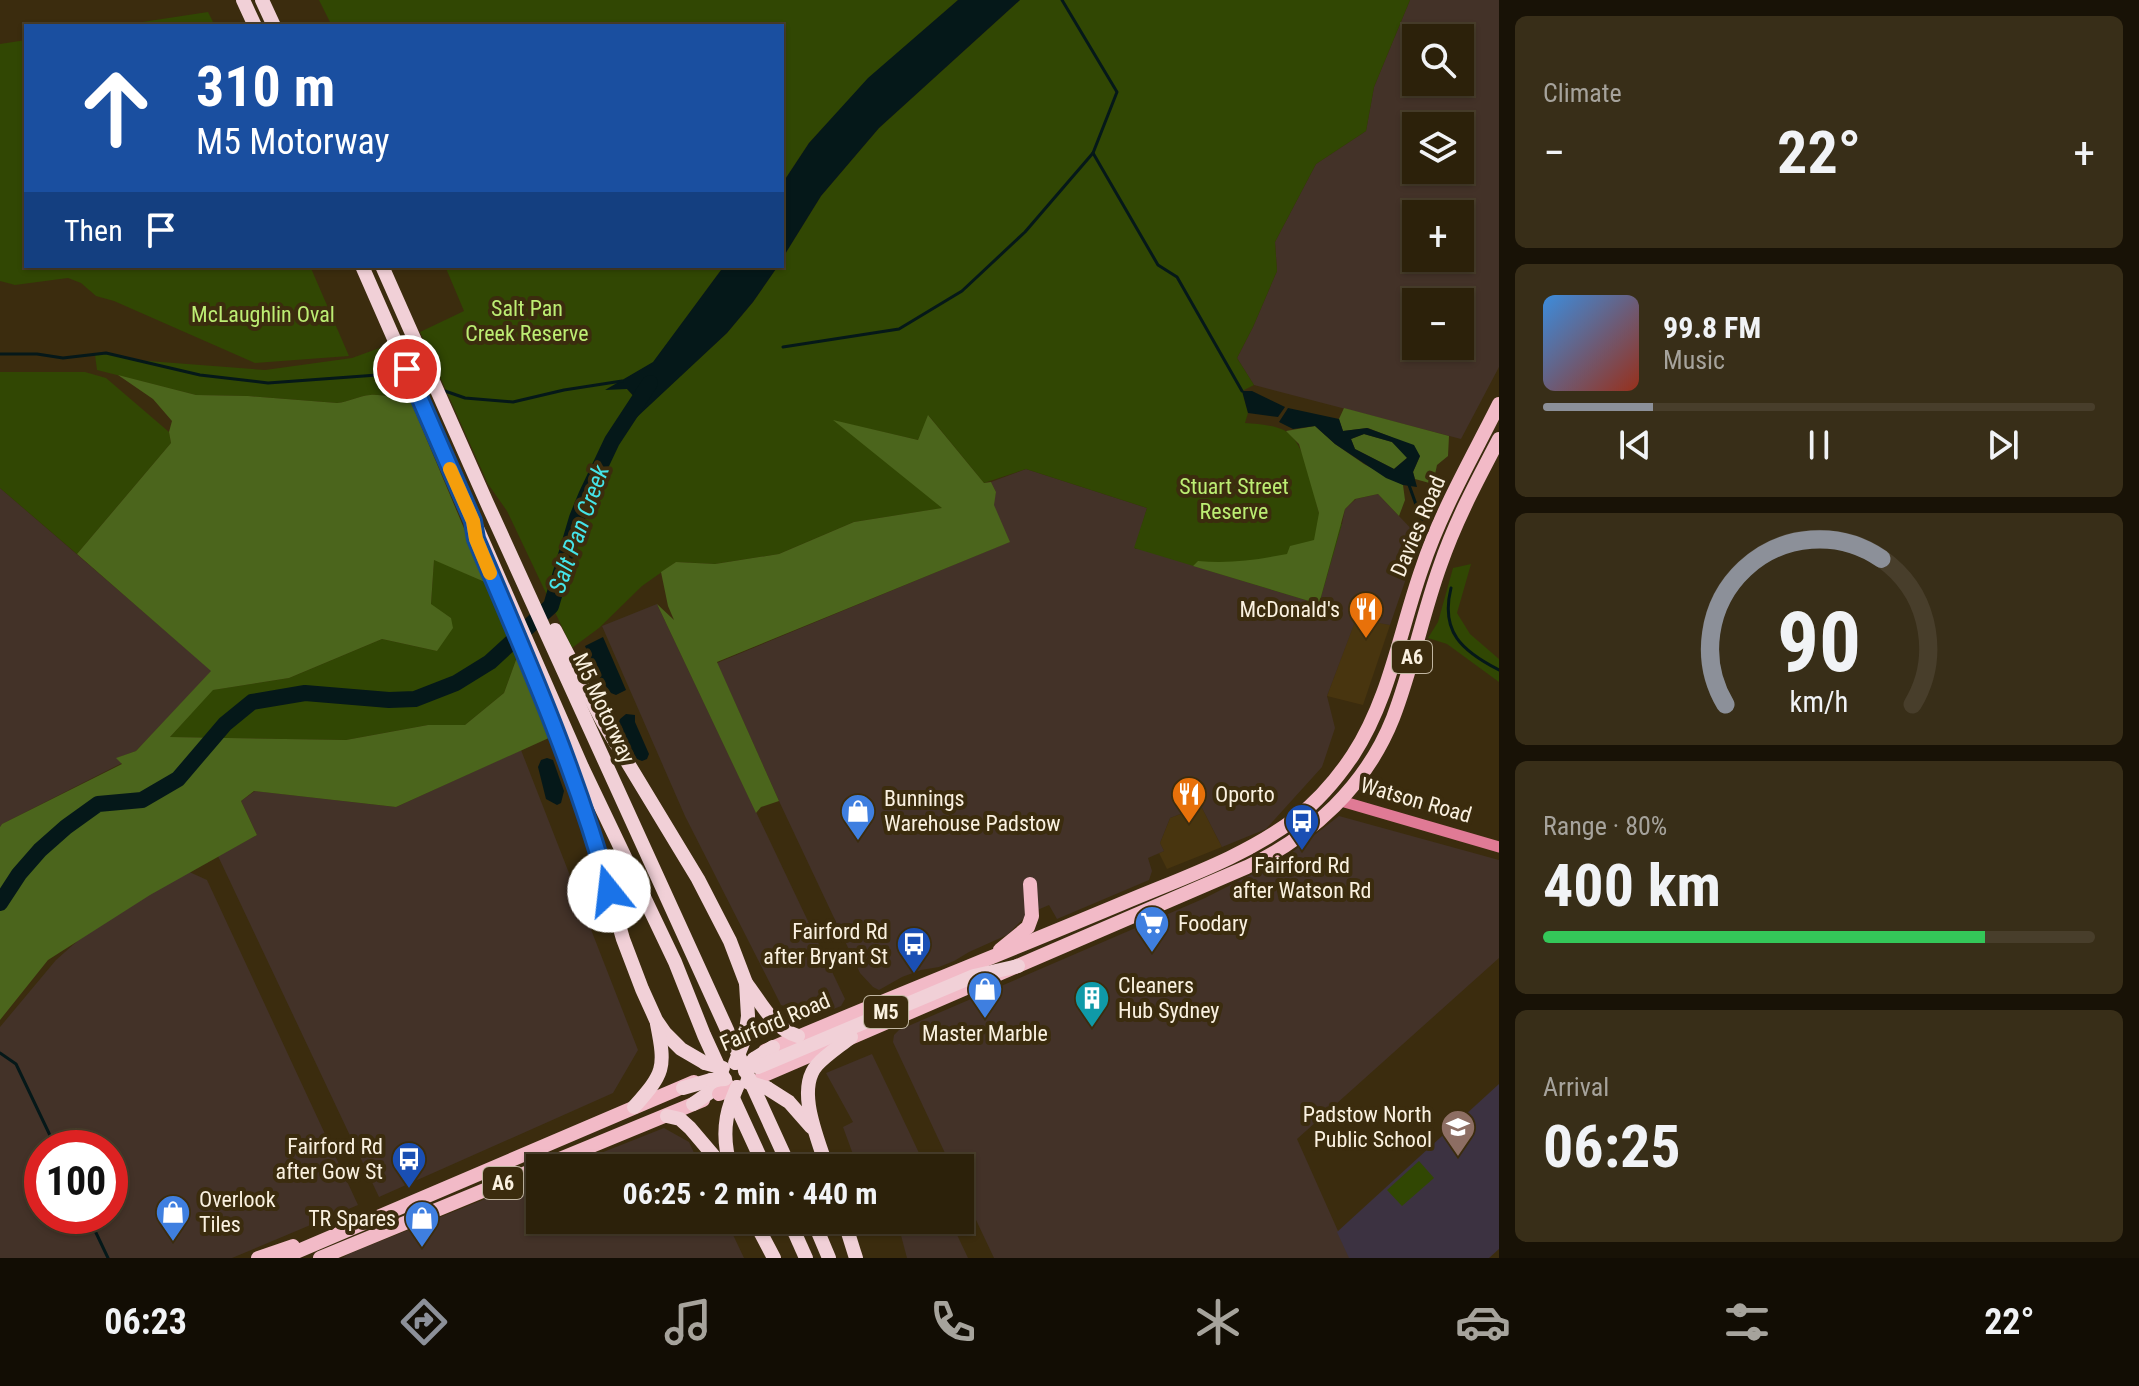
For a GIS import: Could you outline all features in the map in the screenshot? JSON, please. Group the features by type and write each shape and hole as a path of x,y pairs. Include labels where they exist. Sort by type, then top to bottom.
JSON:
{"highway":[{"path":"243,0 254,24"},
{"path":"262,0 273,24"},
{"name":"M5 Motorway","path":"363,268 551,707 675,962 704,1035 759,1154"},
{"path":"383,268 487,503 580,693 698,879 730,941 746,983 771,1017 788,1033 798,1036"},
{"name":"Davies Road","path":"1321,795 1355,752 1371,722 1433,537 1499,404"},
{"name":"Davies Road","path":"1341,801 1367,767 1386,734 1448,544 1499,439"},
{"name":"M5 Motorway","path":"580,693 784,1154"},
{"path":"551,707 630,958 656,1020 663,1054 661,1071 655,1083 634,1107"},
{"name":"Watson Road","path":"1321,795 1341,801"},
{"name":"Fairford Road","path":"735,1075 773,1047 992,959 1239,853 1284,826 1321,795"},
{"name":"Fairford Road","path":"735,1075 851,1037 1266,858 1301,837 1341,801"},
{"path":"992,959 1028,927 1032,916 1030,884"},
{"name":"M5","path":"735,1075 974,976 1018,966"},
{"path":"728,1154 725,1142 727,1113 748,1016 746,983"},
{"path":"656,1020 673,1042 689,1054 796,1108 817,1137"},
{"name":"M5","path":"822,1154 807,1095 809,1079 818,1064 851,1037"},
{"name":"A6","path":"282,1258 634,1107 683,1088 735,1075"},
{"name":"A6","path":"320,1258 667,1116 693,1104 735,1075"},
{"path":"667,1116 680,1119 712,1154"},
{"path":"761,1234 774,1258"},
{"path":"795,1234 806,1258"},
{"path":"819,1234 829,1258"},
{"path":"848,1234 856,1258"},
{"name":"A6","path":"258,1258 293,1246 305,1248"},
{"path":"326,1258 339,1250"}],"main road":[{"name":"Watson Road","path":"1341,801 1499,847"}],"shaded area":[{"path":"958,0 1020,0 879,128 821,196 784,256 784,181 809,143 868,78"},
{"path":"1410,0 1499,0 1499,367 1461,439 1254,385 1237,358 1277,271 1275,242 1316,164 1366,131 1374,87"},
{"path":"723,268 777,268 727,333 635,419 639,402 627,389 605,390 653,362"},
{"path":"1242,391 1252,391 1285,407 1278,417 1248,413"},
{"path":"1288,408 1339,419 1343,431 1367,428 1414,445 1420,456 1413,472 1417,487 1386,478 1335,444 1315,426 1293,429 1279,422","holes":["1364,434 1392,442 1407,458 1394,469 1355,449 1351,439"]},
{"path":"1026,469 1147,508 1135,549 1342,524 1345,509 1356,499 1378,494 1420,538 1390,625 1356,619 1327,696 1335,728 1322,767 1266,829 1222,847 1201,806 1170,818 1160,843 1164,851 1148,858 1152,871 1149,880 1057,919 1049,905 1028,914 1007,935 954,961 902,977 879,990 860,973 717,663 1009,542 993,505 996,492 991,482"},
{"path":"0,488 212,671 136,751 117,758 122,763 0,827"},
{"path":"657,604 845,999 841,1006 816,1016 781,1005 685,816 602,626"},
{"path":"1356,618 1390,625 1363,705 1327,696"},
{"path":"603,637 626,690 616,695 597,674 585,646"},
{"path":"626,714 635,715 649,754 647,759 637,759 618,725"},
{"path":"521,750 638,1050 613,1093 379,1197 218,856 257,835 241,801 255,791 396,807"},
{"path":"541,760 553,760 564,791 561,803 557,805 546,799 538,767"},
{"path":"1201,806 1222,847 1167,869 1159,853 1164,851 1160,843 1170,818"},
{"path":"1339,816 1499,860 1499,958 1297,1139 1350,1258 994,1258 974,1216 974,1154 945,1154 893,1042 894,1035 899,1030 1205,898 1286,857"},
{"path":"185,870 207,880 358,1205 232,1258 0,1258 0,1027 56,960 118,905"},
{"path":"872,1054 919,1154 853,1154 843,1127 853,1122 826,1073"},
{"name":"Padstow North Public School","path":"1499,1084 1499,1249 1489,1258 1349,1258 1337,1232"},
{"path":"664,1128 689,1142 695,1154 598,1154"},
{"path":"526,1183 526,1234 733,1234 744,1258 342,1258"},
{"path":"901,1234 957,1234 968,1258 907,1258"}],"green space":[{"path":"319,0 958,0 868,79 809,143 784,181 784,24 331,24"},
{"path":"1020,0 1410,0 1374,87 1366,131 1316,164 1275,242 1277,271 1237,358 1254,385 1242,391 1248,413 1245,423 1278,428 1294,438 1308,469 1319,513 1342,524 1319,604 1134,548 1147,508 1026,469 984,483 929,416 918,440 835,421 943,508 854,522 779,554 715,564 676,562 642,586 599,628 572,648 507,511 488,484 420,332 464,311 446,268 723,268 653,363 607,389 627,389 639,402 636,417 727,333 777,268 784,268 784,256 821,196 879,128"},
{"path":"208,12 214,24 129,24"},
{"name":"McLaughlin Oval","path":"24,40 24,268 311,268 349,356 255,363 96,296 81,283 68,278 15,285 0,281 0,44"},
{"path":"385,346 411,402 375,395 337,403 196,395 97,370 95,355 106,353 135,360 265,370 352,358"},
{"path":"0,372 85,372 106,378 169,432 171,443 77,554 0,488"},
{"path":"118,375 196,395 337,403 375,395 411,402 487,583 434,560 431,604 451,618 453,628 437,651 382,639 289,678 213,690 170,737 346,740 428,725 465,725 504,693 517,657 551,737 396,807 254,791 241,801 257,835 150,895 48,960 0,1020 0,827 122,764 116,758 136,751 211,671 77,554 171,443 169,432 172,421 153,399"},
{"path":"1344,408 1449,436 1448,456 1437,465 1433,484 1415,479 1413,472 1420,456 1391,437 1368,428 1343,431 1339,419"},
{"path":"928,415 984,483 991,482 996,492 994,505 1010,542 717,662 779,801 761,807 756,813 657,604 674,620 661,572 676,562 715,564 779,554 854,522 942,508 833,420 918,440"},
{"path":"1315,426 1364,464 1403,485 1405,500 1399,516 1378,494 1355,499 1345,509 1319,604 1193,566 1198,561 1242,561 1287,554 1290,546 1314,540 1319,513 1299,444 1286,431"},
{"path":"1364,434 1392,442 1408,457 1394,469 1355,449 1351,439"},
{"path":"434,559 487,583 517,657 504,693 465,725 428,725 346,740 170,737 212,690 289,678 382,639 437,651 451,618 431,605"},
{"path":"1471,564 1457,613 1470,634 1499,659 1499,682 1447,644 1428,638 1438,622 1453,568"},
{"path":"1419,1161 1434,1178 1402,1206 1387,1190"}],"waterway":[{"path":"783,347 899,329 962,291 1025,232 1093,153 1117,92 1062,0"},
{"path":"1093,153 1158,265 1177,277 1242,391"},
{"path":"0,354 63,358 106,353 200,375 268,383 391,374 404,378"},
{"path":"445,391 465,398 513,402 622,381"},
{"name":"Salt Pan Creek","path":"0,903 19,874 66,827 98,804 142,800 178,779 225,724 252,702 305,693 389,700 415,699 456,683 490,662 551,606 586,496 612,441 650,383"},
{"path":"1409,485 1423,524"},
{"path":"1451,588 1449,617 1457,638 1474,655 1499,670"},
{"path":"0,1053 16,1064 47,1130"},
{"path":"97,1234 108,1258"}],"slow traffic":[{"path":"450,469 473,521 476,539 490,573"}],"place":[{"name":"McDonald's","path":"1366,640"},
{"name":"Oporto","path":"1189,825"},
{"name":"Bunnings Warehouse Padstow","path":"858,842"},
{"name":"Fairford Rd after Watson Rd","path":"1302,852"},
{"name":"Foodary","path":"1152,954"},
{"name":"Fairford Rd after Bryant St","path":"914,975"},
{"name":"Master Marble","path":"985,1020"},
{"name":"Cleaners Hub Sydney","path":"1092,1029"},
{"name":"Padstow North Public School","path":"1458,1158"},
{"name":"Fairford Rd after Gow St","path":"409,1190"},
{"name":"Overlook Tiles","path":"173,1243"},
{"name":"TR Spares","path":"422,1249"}],"route":[{"path":"407,369 473,521 476,539 547,708 575,783 609,891"}],"park label":[{"name":"Salt Pan Creek Reserve","path":"527,320"},
{"name":"Stuart Street Reserve","path":"1234,498"}]}
